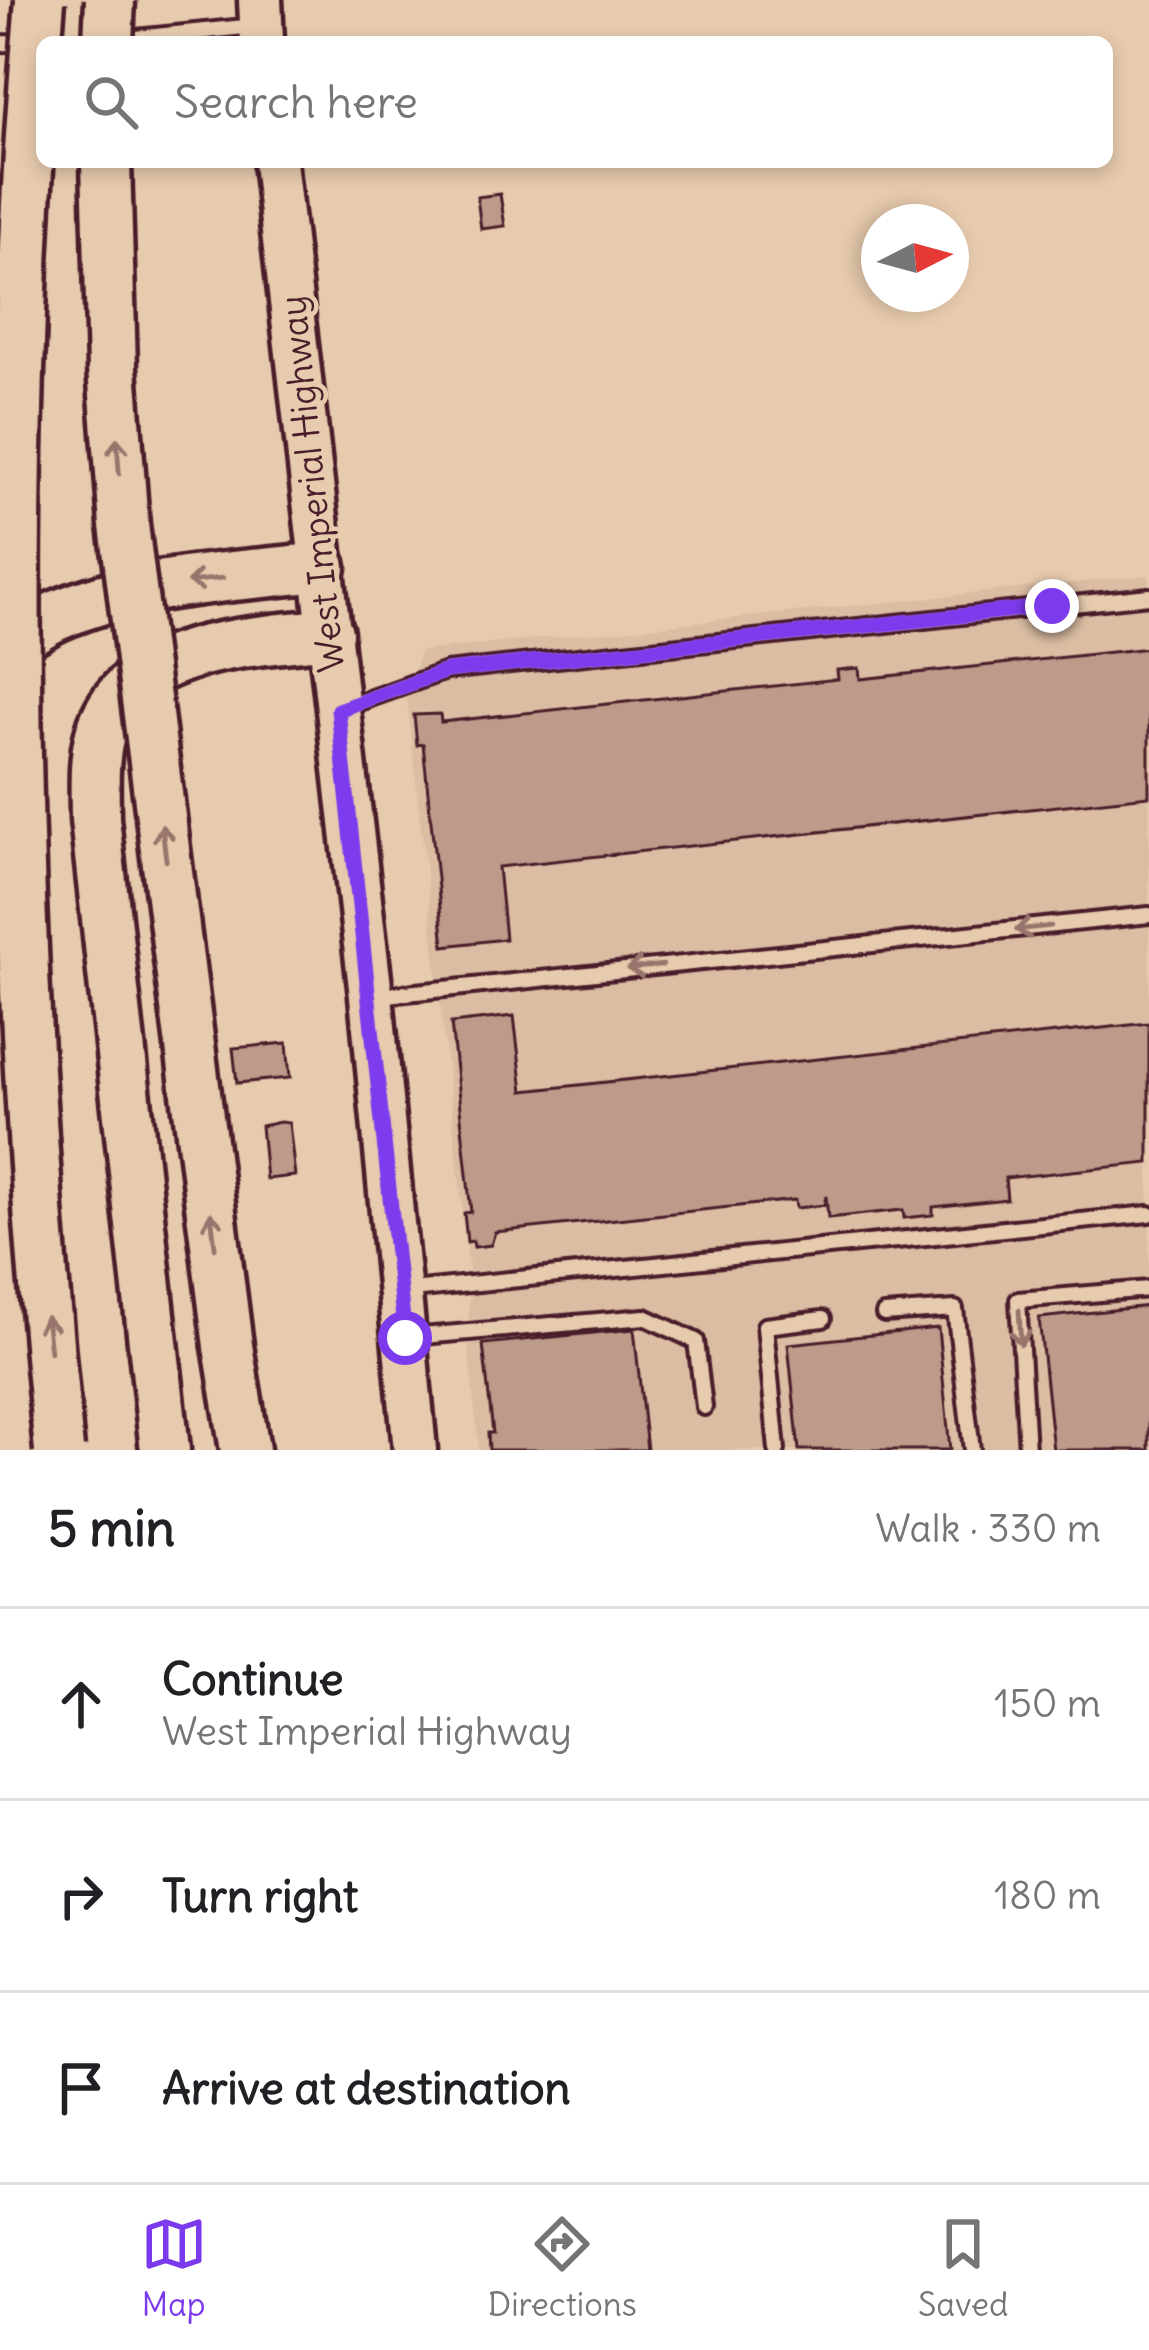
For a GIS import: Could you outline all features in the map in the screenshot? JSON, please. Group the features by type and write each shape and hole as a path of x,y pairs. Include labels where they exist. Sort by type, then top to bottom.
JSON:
{"highway":[{"path":"40,0 24,113 5,328 1,599 27,1112 59,1450"},
{"path":"108,36 110,0"},
{"path":"106,168 112,368 124,525 243,1450"},
{"path":"0,650 52,617 104,598 182,583 321,567"},
{"path":"165,1450 94,819 95,760 104,723 126,691 169,661 217,648 328,633"}],"main road":[{"name":"West Imperial Highway","path":"276,168 371,996 416,1450"}],"lane":[{"path":"134,36 256,17"},
{"path":"0,43 36,44"},
{"path":"338,710 446,671 1149,596"},
{"path":"371,996 1149,915"},
{"path":"400,1292 1149,1214"},
{"path":"1028,1450 1018,1300 1149,1289"},
{"path":"884,1314 955,1309 972,1450"},
{"path":"405,1338 645,1317 696,1341 704,1408"},
{"path":"778,1450 766,1326 823,1319"}],"shaded area":[{"path":"1149,575 1149,1450 479,1450 468,1343 470,1279 407,697 420,651"}],"building":[{"path":"500,194 505,226 481,229 477,197"},
{"path":"1149,648 1149,796 498,867 505,939 444,946 423,744 417,745 414,715 440,714 441,722 838,679 837,670 859,668 860,679"},
{"path":"514,1016 523,1091 1149,1023 1149,1163 1005,1178 1007,1199 933,1207 933,1215 904,1218 903,1210 828,1218 826,1196 824,1205 796,1208 795,1200 495,1232 491,1245 474,1247 473,1241 467,1242 464,1213 471,1212 451,1023"},
{"path":"287,1043 290,1078 237,1083 233,1048"},
{"path":"289,1123 295,1176 266,1179 261,1126"},
{"path":"1149,1306 1149,1450 1053,1450 1039,1318"},
{"path":"938,1328 950,1450 799,1450 788,1344"},
{"path":"634,1329 647,1450 489,1450 488,1433 493,1433 483,1344"}],"route":[{"path":"405,1338 338,710 446,671 1052,606"}]}
